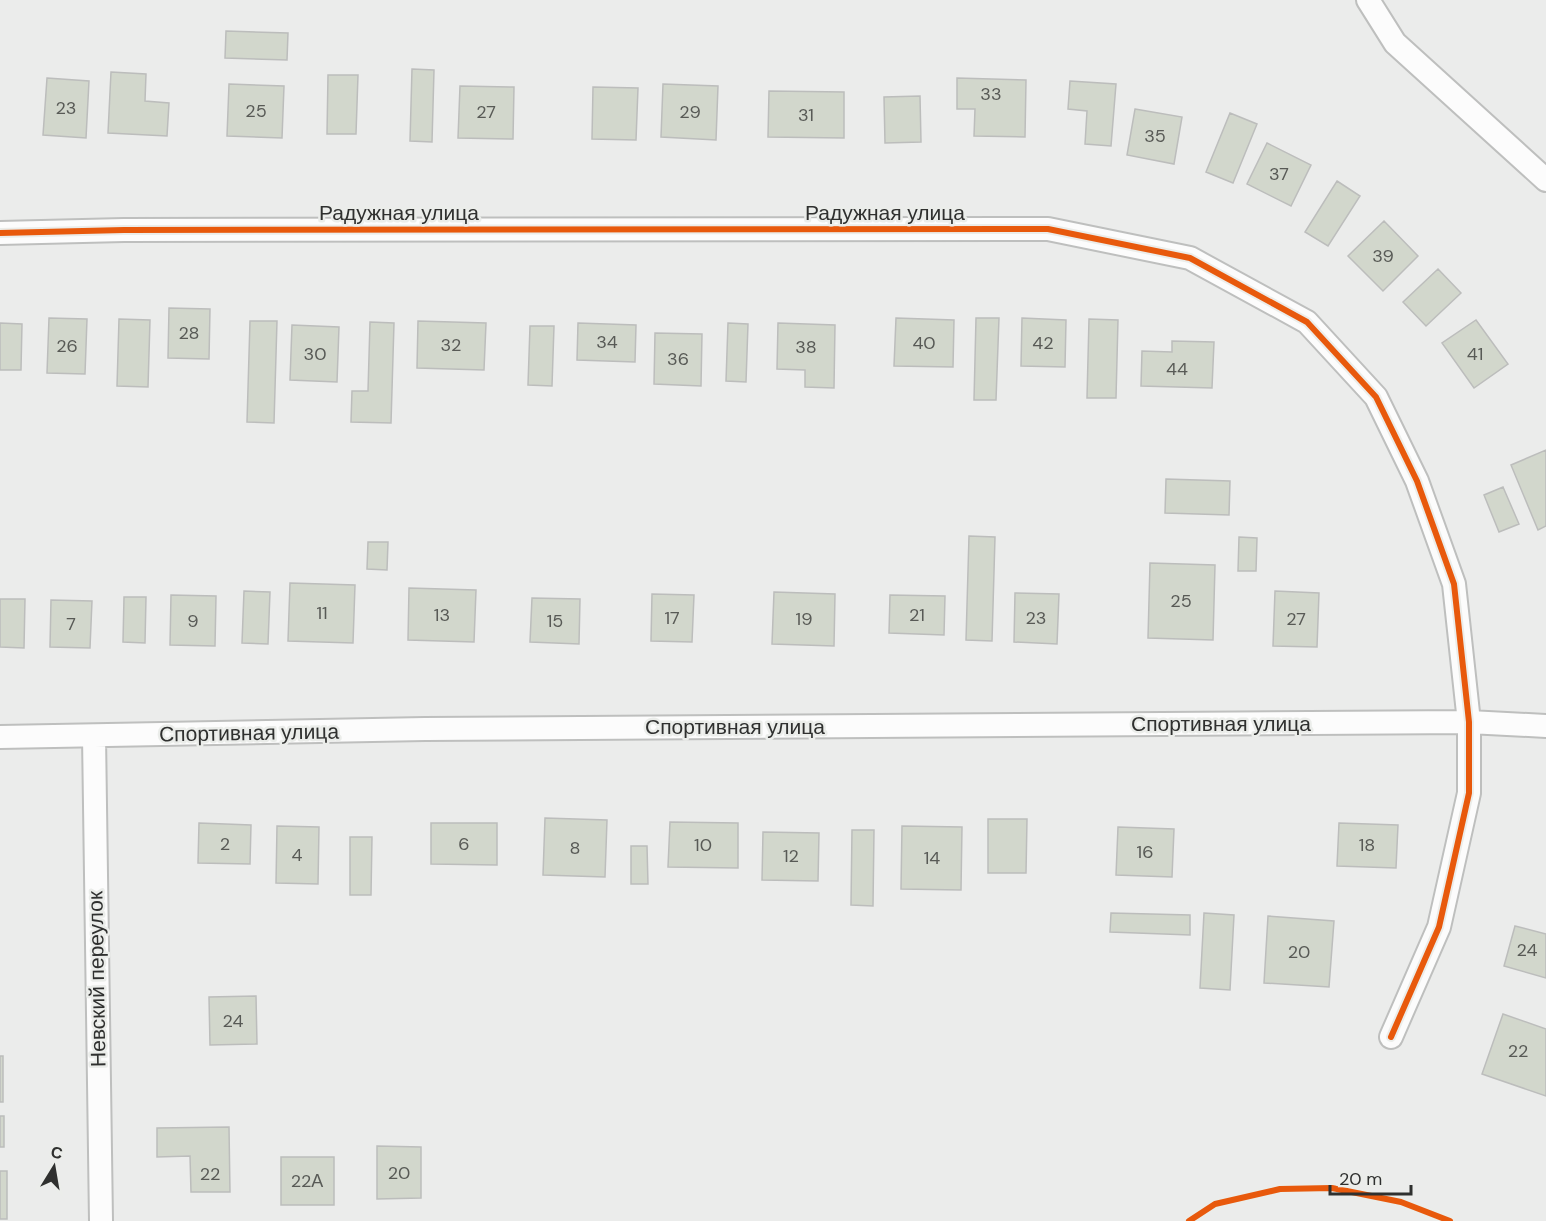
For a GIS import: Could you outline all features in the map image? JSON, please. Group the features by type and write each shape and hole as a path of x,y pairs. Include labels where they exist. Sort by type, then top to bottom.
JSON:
{"street":[{"path":"1368,0 1395,42 1546,180"},
{"name":"Радужная улица","path":"0,233 124,230 1048,229 1190,258 1307,322 1376,397 1417,481 1454,584 1469,722"},
{"path":"1391,1037 1439,927 1468,793 1469,722"},
{"name":"Спортивная улица","path":"0,737 424,729 1469,722 1546,726"},
{"name":"Невский переулок","path":"94,736 101,1221"}],"building":[{"path":"226,31 288,33 287,60 225,58"},
{"path":"412,69 434,70 432,142 410,141"},
{"path":"111,72 146,74 145,101 169,103 167,136 108,133"},
{"path":"328,75 358,75 356,134 327,134"},
{"path":"47,78 89,81 86,138 43,135"},
{"path":"957,78 1026,80 1025,137 974,136 975,109 957,109"},
{"path":"1070,81 1116,84 1111,146 1085,144 1087,111 1068,109"},
{"path":"229,84 284,86 282,138 227,136"},
{"path":"663,84 718,86 716,140 661,137"},
{"path":"460,86 514,87 513,139 458,138"},
{"path":"593,87 638,88 636,140 592,139"},
{"path":"769,91 844,92 844,138 768,137"},
{"path":"920,96 921,142 885,143 884,97"},
{"path":"1135,109 1182,117 1174,164 1127,155"},
{"path":"1230,113 1257,124 1233,183 1206,172"},
{"path":"1267,143 1311,165 1291,206 1247,184"},
{"path":"1337,181 1360,196 1328,246 1305,232"},
{"path":"1384,221 1418,256 1383,291 1348,256"},
{"path":"1438,269 1461,293 1426,326 1403,302"},
{"path":"169,308 210,309 209,359 168,358"},
{"path":"49,318 87,319 85,374 47,373"},
{"path":"896,318 954,320 953,367 894,366"},
{"path":"976,318 999,318 996,400 974,400"},
{"path":"1022,318 1066,320 1065,367 1021,366"},
{"path":"119,319 150,320 148,387 117,386"},
{"path":"1089,319 1118,320 1116,398 1087,398"},
{"path":"1476,320 1508,364 1474,388 1442,343"},
{"path":"250,321 277,321 274,423 247,422"},
{"path":"418,321 486,323 484,370 417,368"},
{"path":"370,322 394,323 391,423 351,422 352,391 368,391"},
{"path":"0,323 22,324 21,370 0,370"},
{"path":"578,323 636,325 635,362 577,360"},
{"path":"728,323 748,324 746,382 726,381"},
{"path":"778,323 835,325 834,388 805,387 805,370 777,369"},
{"path":"292,325 339,327 337,382 290,380"},
{"path":"530,326 554,326 552,386 528,385"},
{"path":"655,333 702,334 701,386 654,384"},
{"path":"1172,341 1214,342 1212,388 1141,386 1142,351 1172,352"},
{"path":"1546,450 1546,526 1538,530 1511,465"},
{"path":"1166,479 1230,481 1229,515 1165,513"},
{"path":"1503,487 1519,524 1499,532 1484,495"},
{"path":"969,536 995,537 992,641 966,640"},
{"path":"1239,537 1257,538 1256,571 1238,571"},
{"path":"368,542 388,542 387,570 367,569"},
{"path":"1150,563 1215,565 1213,640 1148,638"},
{"path":"290,583 355,585 353,643 288,641"},
{"path":"409,588 476,590 474,642 408,640"},
{"path":"244,591 270,592 268,644 242,643"},
{"path":"1275,591 1319,593 1317,647 1273,646"},
{"path":"774,592 835,594 834,646 772,644"},
{"path":"1015,593 1059,594 1057,644 1014,642"},
{"path":"652,594 694,595 692,642 651,641"},
{"path":"171,595 216,596 215,646 170,645"},
{"path":"890,595 945,596 944,635 889,633"},
{"path":"124,597 146,597 145,643 123,642"},
{"path":"532,598 580,599 579,644 530,642"},
{"path":"0,599 25,599 24,648 0,647"},
{"path":"51,600 92,601 90,648 50,647"},
{"path":"545,818 607,820 605,877 543,875"},
{"path":"988,819 1027,819 1026,873 988,873"},
{"path":"670,822 738,823 738,868 668,867"},
{"path":"199,823 251,825 250,864 198,863"},
{"path":"431,823 497,823 497,865 431,864"},
{"path":"1339,823 1398,825 1396,868 1337,866"},
{"path":"277,826 319,827 318,884 276,883"},
{"path":"902,826 962,827 961,890 901,889"},
{"path":"1118,827 1174,829 1172,877 1116,875"},
{"path":"852,830 874,830 873,906 851,905"},
{"path":"763,832 819,833 818,881 762,880"},
{"path":"350,837 372,837 371,895 350,895"},
{"path":"631,846 647,846 648,884 631,884"},
{"path":"1111,913 1190,915 1190,935 1110,932"},
{"path":"1204,913 1234,915 1230,990 1200,988"},
{"path":"1268,916 1334,921 1329,987 1264,983"},
{"path":"1515,926 1546,934 1546,978 1504,966"},
{"path":"256,996 257,1044 210,1045 209,997"},
{"path":"1503,1014 1546,1029 1546,1096 1482,1074"},
{"path":"0,1056 3,1056 3,1102 0,1102"},
{"path":"0,1116 4,1116 4,1147 0,1147"},
{"path":"229,1127 230,1192 191,1192 190,1156 157,1157 157,1128"},
{"path":"377,1146 421,1147 421,1198 377,1199"},
{"path":"281,1157 334,1157 334,1205 281,1205"},
{"path":"0,1171 7,1171 7,1219 0,1219"}],"cycle path":[{"path":"0,233 124,230 1048,229 1190,258 1307,322 1376,397 1417,481 1454,584 1469,722 1469,793 1439,927 1391,1037"},
{"path":"1189,1221 1215,1204 1280,1189 1332,1188 1401,1202 1450,1221"}]}
